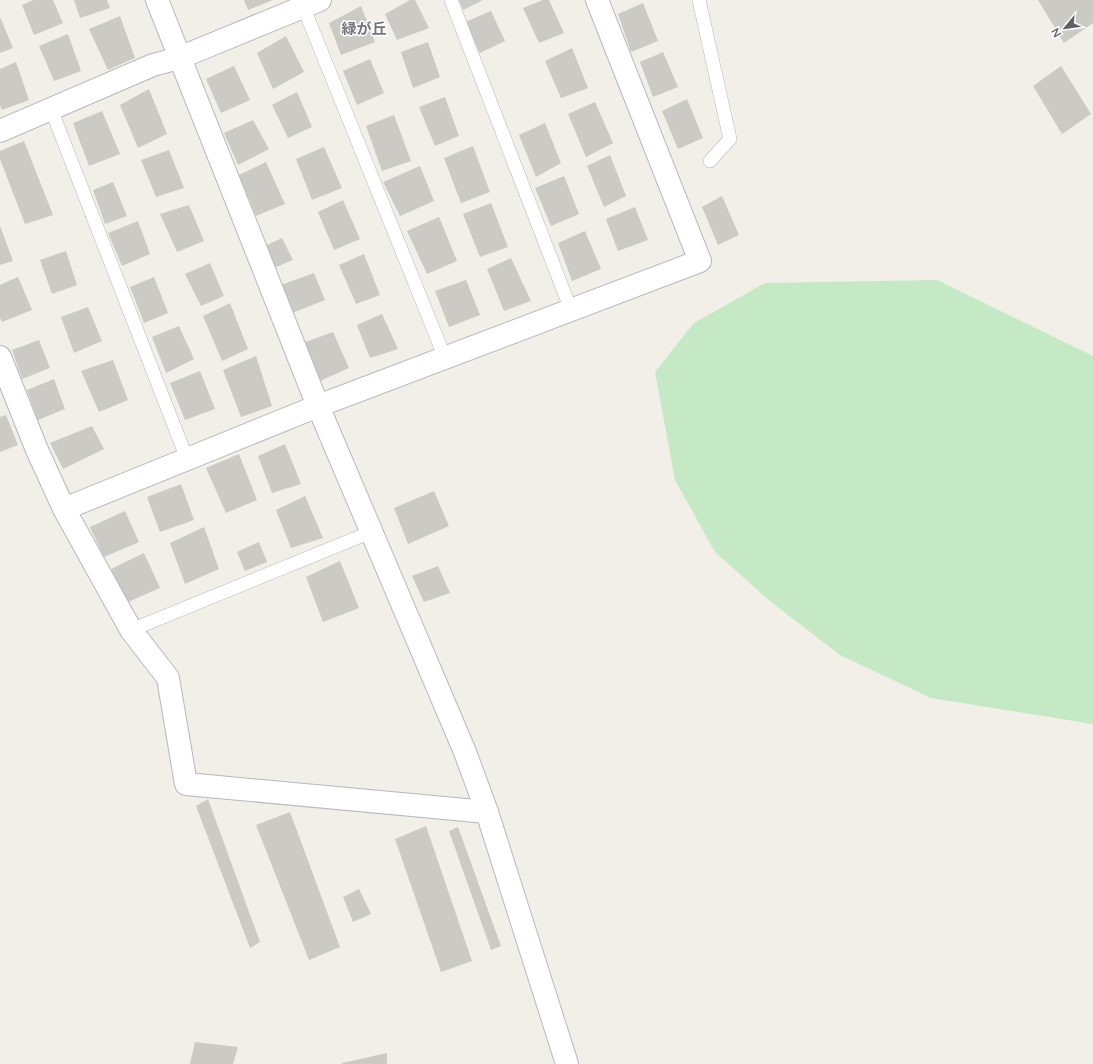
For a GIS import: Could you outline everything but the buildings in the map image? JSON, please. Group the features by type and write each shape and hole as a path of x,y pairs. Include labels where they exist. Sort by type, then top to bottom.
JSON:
{"street":[{"path":"157,0 318,406 465,752 487,812 567,1064"},
{"path":"64,509 318,406 700,261 597,0"},
{"path":"0,131 153,65 179,58 312,3"},
{"path":"0,357 36,450 64,509 131,630 168,678 186,784 487,812"}],"lane":[{"path":"451,0 571,310"},
{"path":"699,0 730,139 710,161"},
{"path":"312,3 445,358"},
{"path":"51,109 187,459"},
{"path":"131,630 371,532"}],"green space":[{"path":"937,280 1093,356 1093,724 931,698 840,655 770,601 715,552 675,480 655,372 694,323 765,283"}],"district":[{"name":"緑が丘","path":"364,28"}]}
